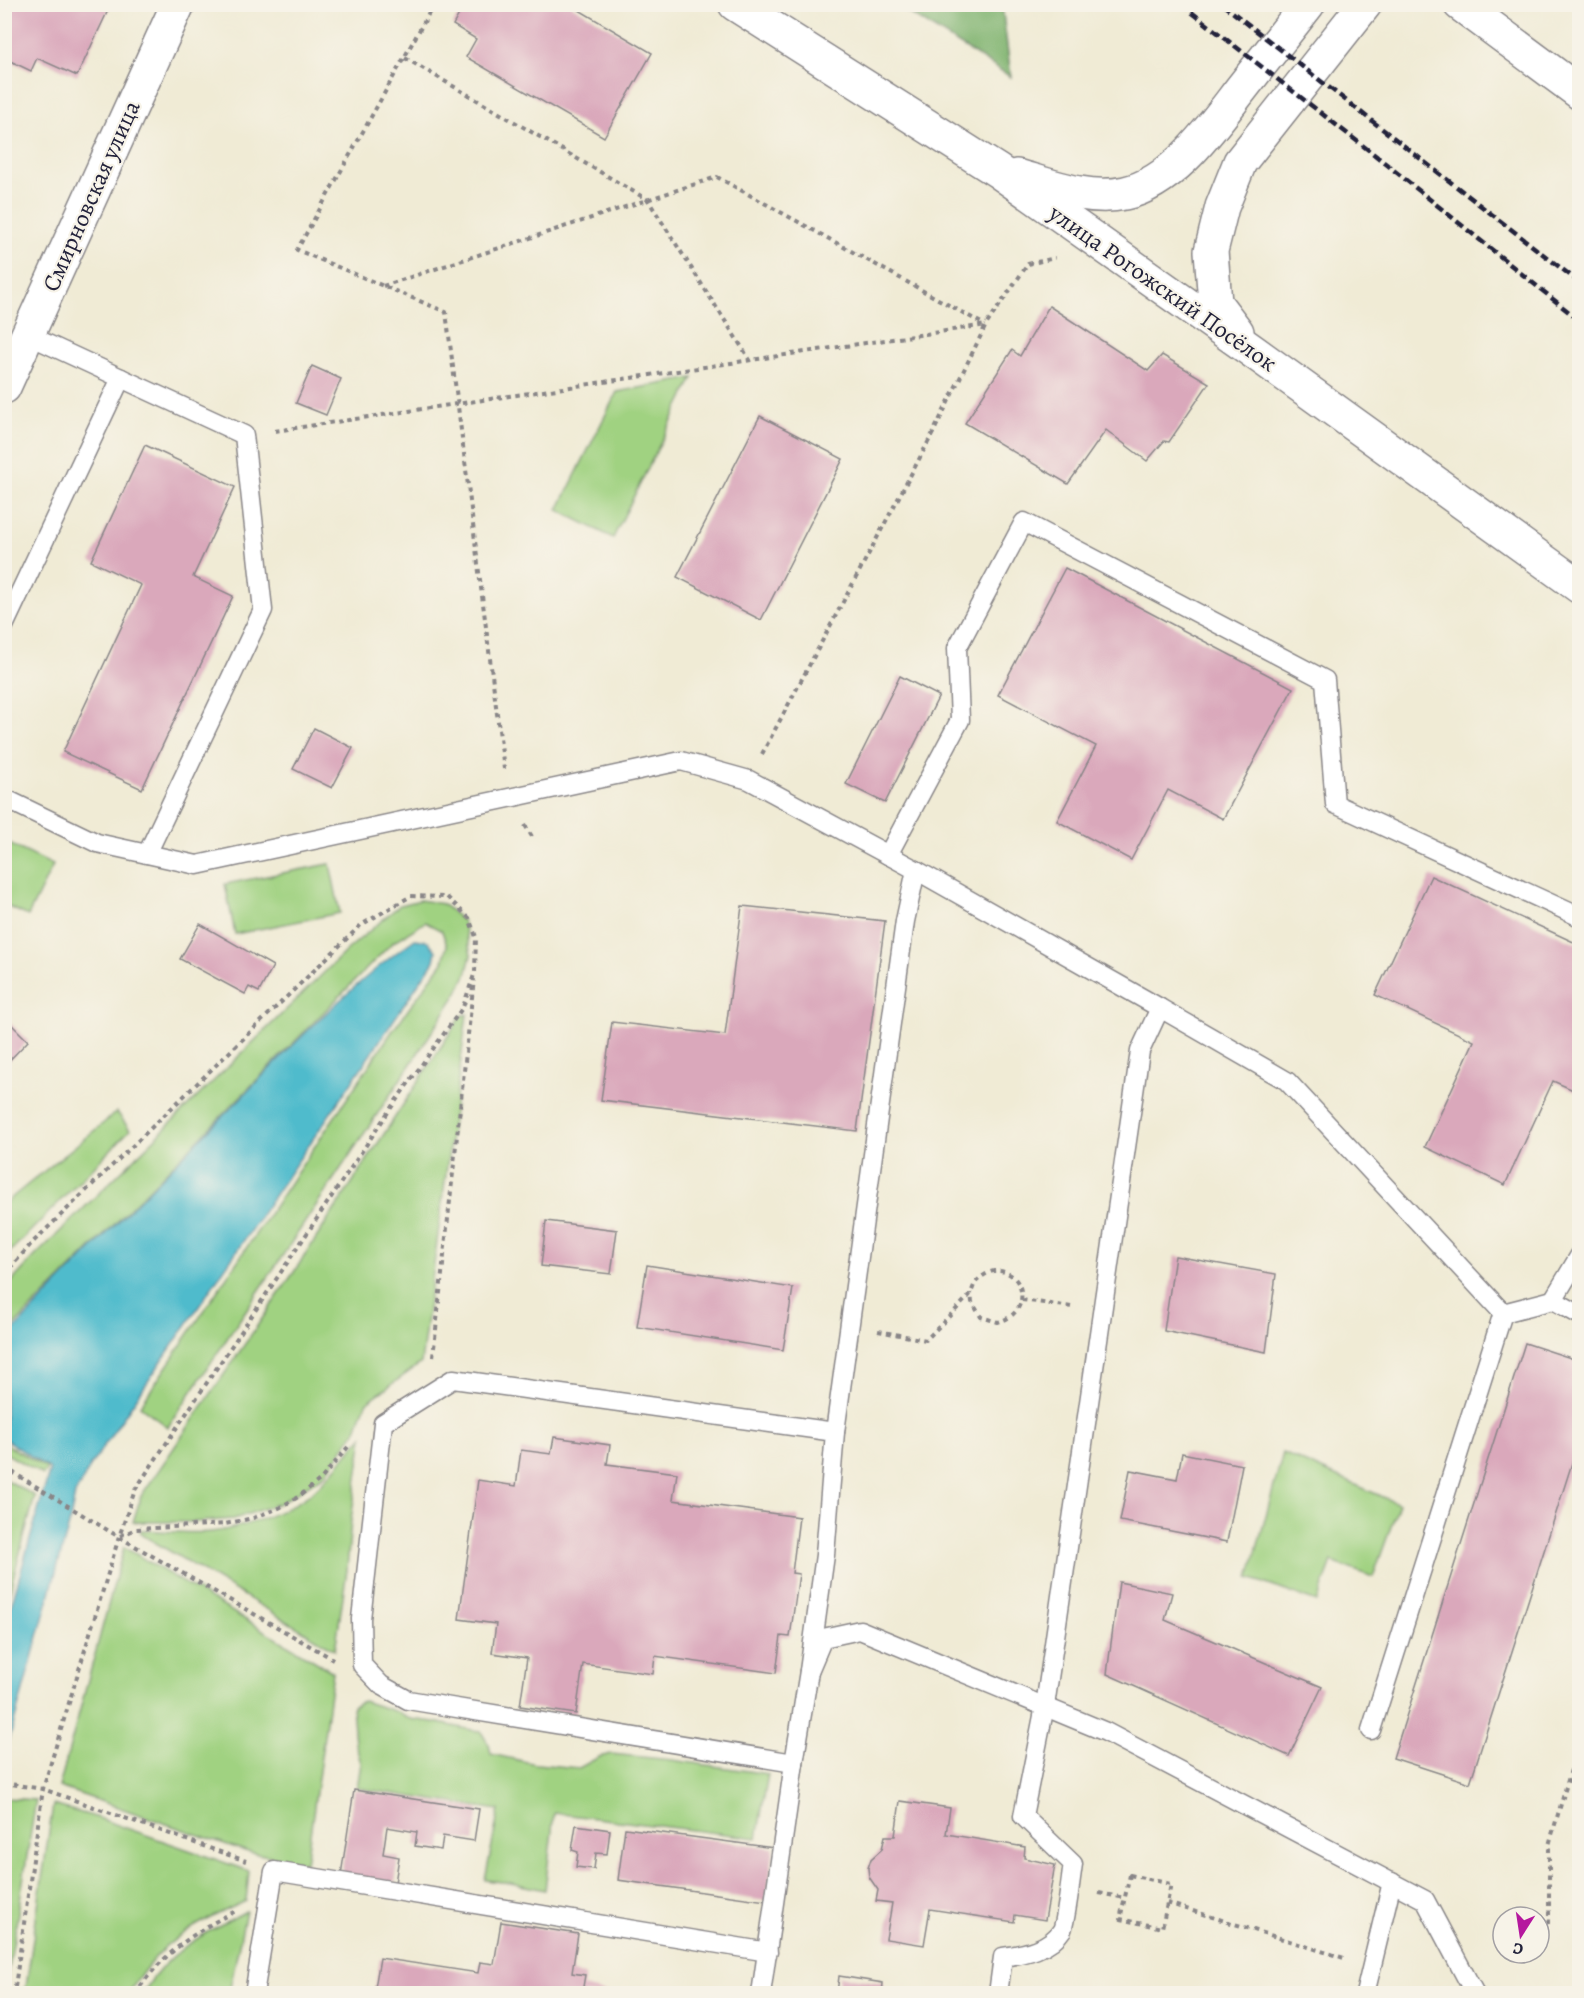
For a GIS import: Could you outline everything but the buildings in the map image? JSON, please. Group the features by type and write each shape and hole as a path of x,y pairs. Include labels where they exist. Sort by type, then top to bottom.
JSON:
{"street":[{"name":"Смирновская улица","path":"4,387 178,4"},
{"name":"улица Рогожский Посёлок","path":"735,4 998,171 1580,587"},
{"path":"998,171 1089,195 1126,193 1145,185 1169,171 1204,136 1308,4"},
{"path":"1251,350 1215,303 1211,251 1222,207 1240,162 1365,4"},
{"path":"1460,4 1580,93"}],"lane":[{"path":"28,335 244,435 262,610 147,854"},
{"path":"4,627 121,378"},
{"path":"888,855 960,720 957,648 1024,522 1325,680 1335,804 1580,917"},
{"path":"4,798 97,843 197,865 681,761 749,780 916,870 1287,1081 1503,1313"},
{"path":"761,1994 825,1555 835,1432 905,921 916,870"},
{"path":"998,1994 1003,1957 1022,1954 1045,1946 1063,1929 1073,1864 1023,1816 1045,1706 1140,1051 1161,1008"},
{"path":"1553,1300 1580,1255"},
{"path":"1503,1313 1553,1300 1580,1315"},
{"path":"1371,1730 1503,1313"},
{"path":"794,1763 408,1700 381,1685 362,1665 361,1619 384,1423 453,1379 835,1432"},
{"path":"809,1671 823,1638 860,1629 1106,1732 1425,1900 1476,1994"},
{"path":"254,1994 274,1871 768,1952"},
{"path":"1365,1994 1392,1882"}],"path":[{"path":"434,4 297,250 446,312 508,798 534,840"},
{"path":"405,58 648,200 750,360"},
{"path":"383,286 717,177 986,325"},
{"path":"749,780 933,433 986,325 1028,264 1059,257"},
{"path":"244,435 986,325"},
{"path":"4,1275 32,1243 361,925 411,896 447,897 470,918 476,937 475,972 433,1358 453,1379"},
{"path":"14,1994 42,1789 135,1490 395,1102 463,1007 475,972"},
{"path":"850,1325 926,1340 971,1293 975,1282 983,1275 994,1271 1005,1273 1015,1279 1020,1288 1022,1300 1014,1315 998,1322 981,1317 972,1302 971,1293"},
{"path":"1022,1300 1102,1311"},
{"path":"119,1537 136,1529 225,1524 253,1518 279,1508 321,1479 358,1436 384,1423"},
{"path":"4,1467 119,1537 320,1653 334,1659 362,1665"},
{"path":"1549,1905 1549,1845 1580,1739"},
{"path":"4,1783 42,1789 274,1871"},
{"path":"1130,1875 1171,1884 1167,1903 1162,1928 1120,1919 1130,1875"},
{"path":"1167,1903 1372,1966"},
{"path":"135,1994 157,1965 190,1936 244,1907 267,1904"}],"green space":[{"path":"896,5 1002,5 1011,77"},
{"path":"693,378 613,538 558,510 617,392"},
{"path":"5,842 53,865 28,916 5,905"},
{"path":"330,864 340,913 235,934 225,884"},
{"path":"420,900 443,904 463,921 471,955 466,975 458,992 168,1427 140,1406 391,1033 443,962 447,946 442,931 425,922 392,943 5,1335 5,1289 35,1256 347,950 400,905"},
{"path":"467,1014 421,1363 366,1403 356,1430 325,1475 280,1503 234,1519 196,1522 133,1522 141,1496 294,1272 461,1016"},
{"path":"117,1112 130,1130 5,1257 5,1203"},
{"path":"363,1436 335,1650 139,1533 141,1530 211,1532 263,1519 310,1494 331,1474"},
{"path":"4,1443 47,1468 43,1475 5,1453"},
{"path":"1283,1453 1399,1504 1373,1577 1332,1562 1317,1602 1249,1578"},
{"path":"5,1479 35,1496 5,1609"},
{"path":"124,1547 333,1672 306,1863 248,1852 59,1787"},
{"path":"363,1701 397,1712 410,1719 481,1732 489,1745 491,1754 536,1764 579,1768 599,1757 611,1754 768,1774 757,1838 554,1813 545,1890 485,1880 499,1810 357,1788 361,1763 355,1743 352,1706"},
{"path":"4,1798 36,1800 5,1994 4,1993"},
{"path":"53,1805 92,1816 249,1871 246,1901 219,1913 180,1936 145,1969 129,1993 25,1993"},
{"path":"246,1911 229,1993 143,1993 164,1965 176,1954 201,1936"}],"water":[{"path":"415,939 428,941 436,951 434,961 91,1465 75,1494 69,1525 5,1755 5,1627 50,1469 5,1439 5,1344 11,1333 67,1274 301,1038 368,976"}],"railway":[{"path":"1181,4 1380,159 1580,321"},
{"path":"1222,4 1580,283"}]}
